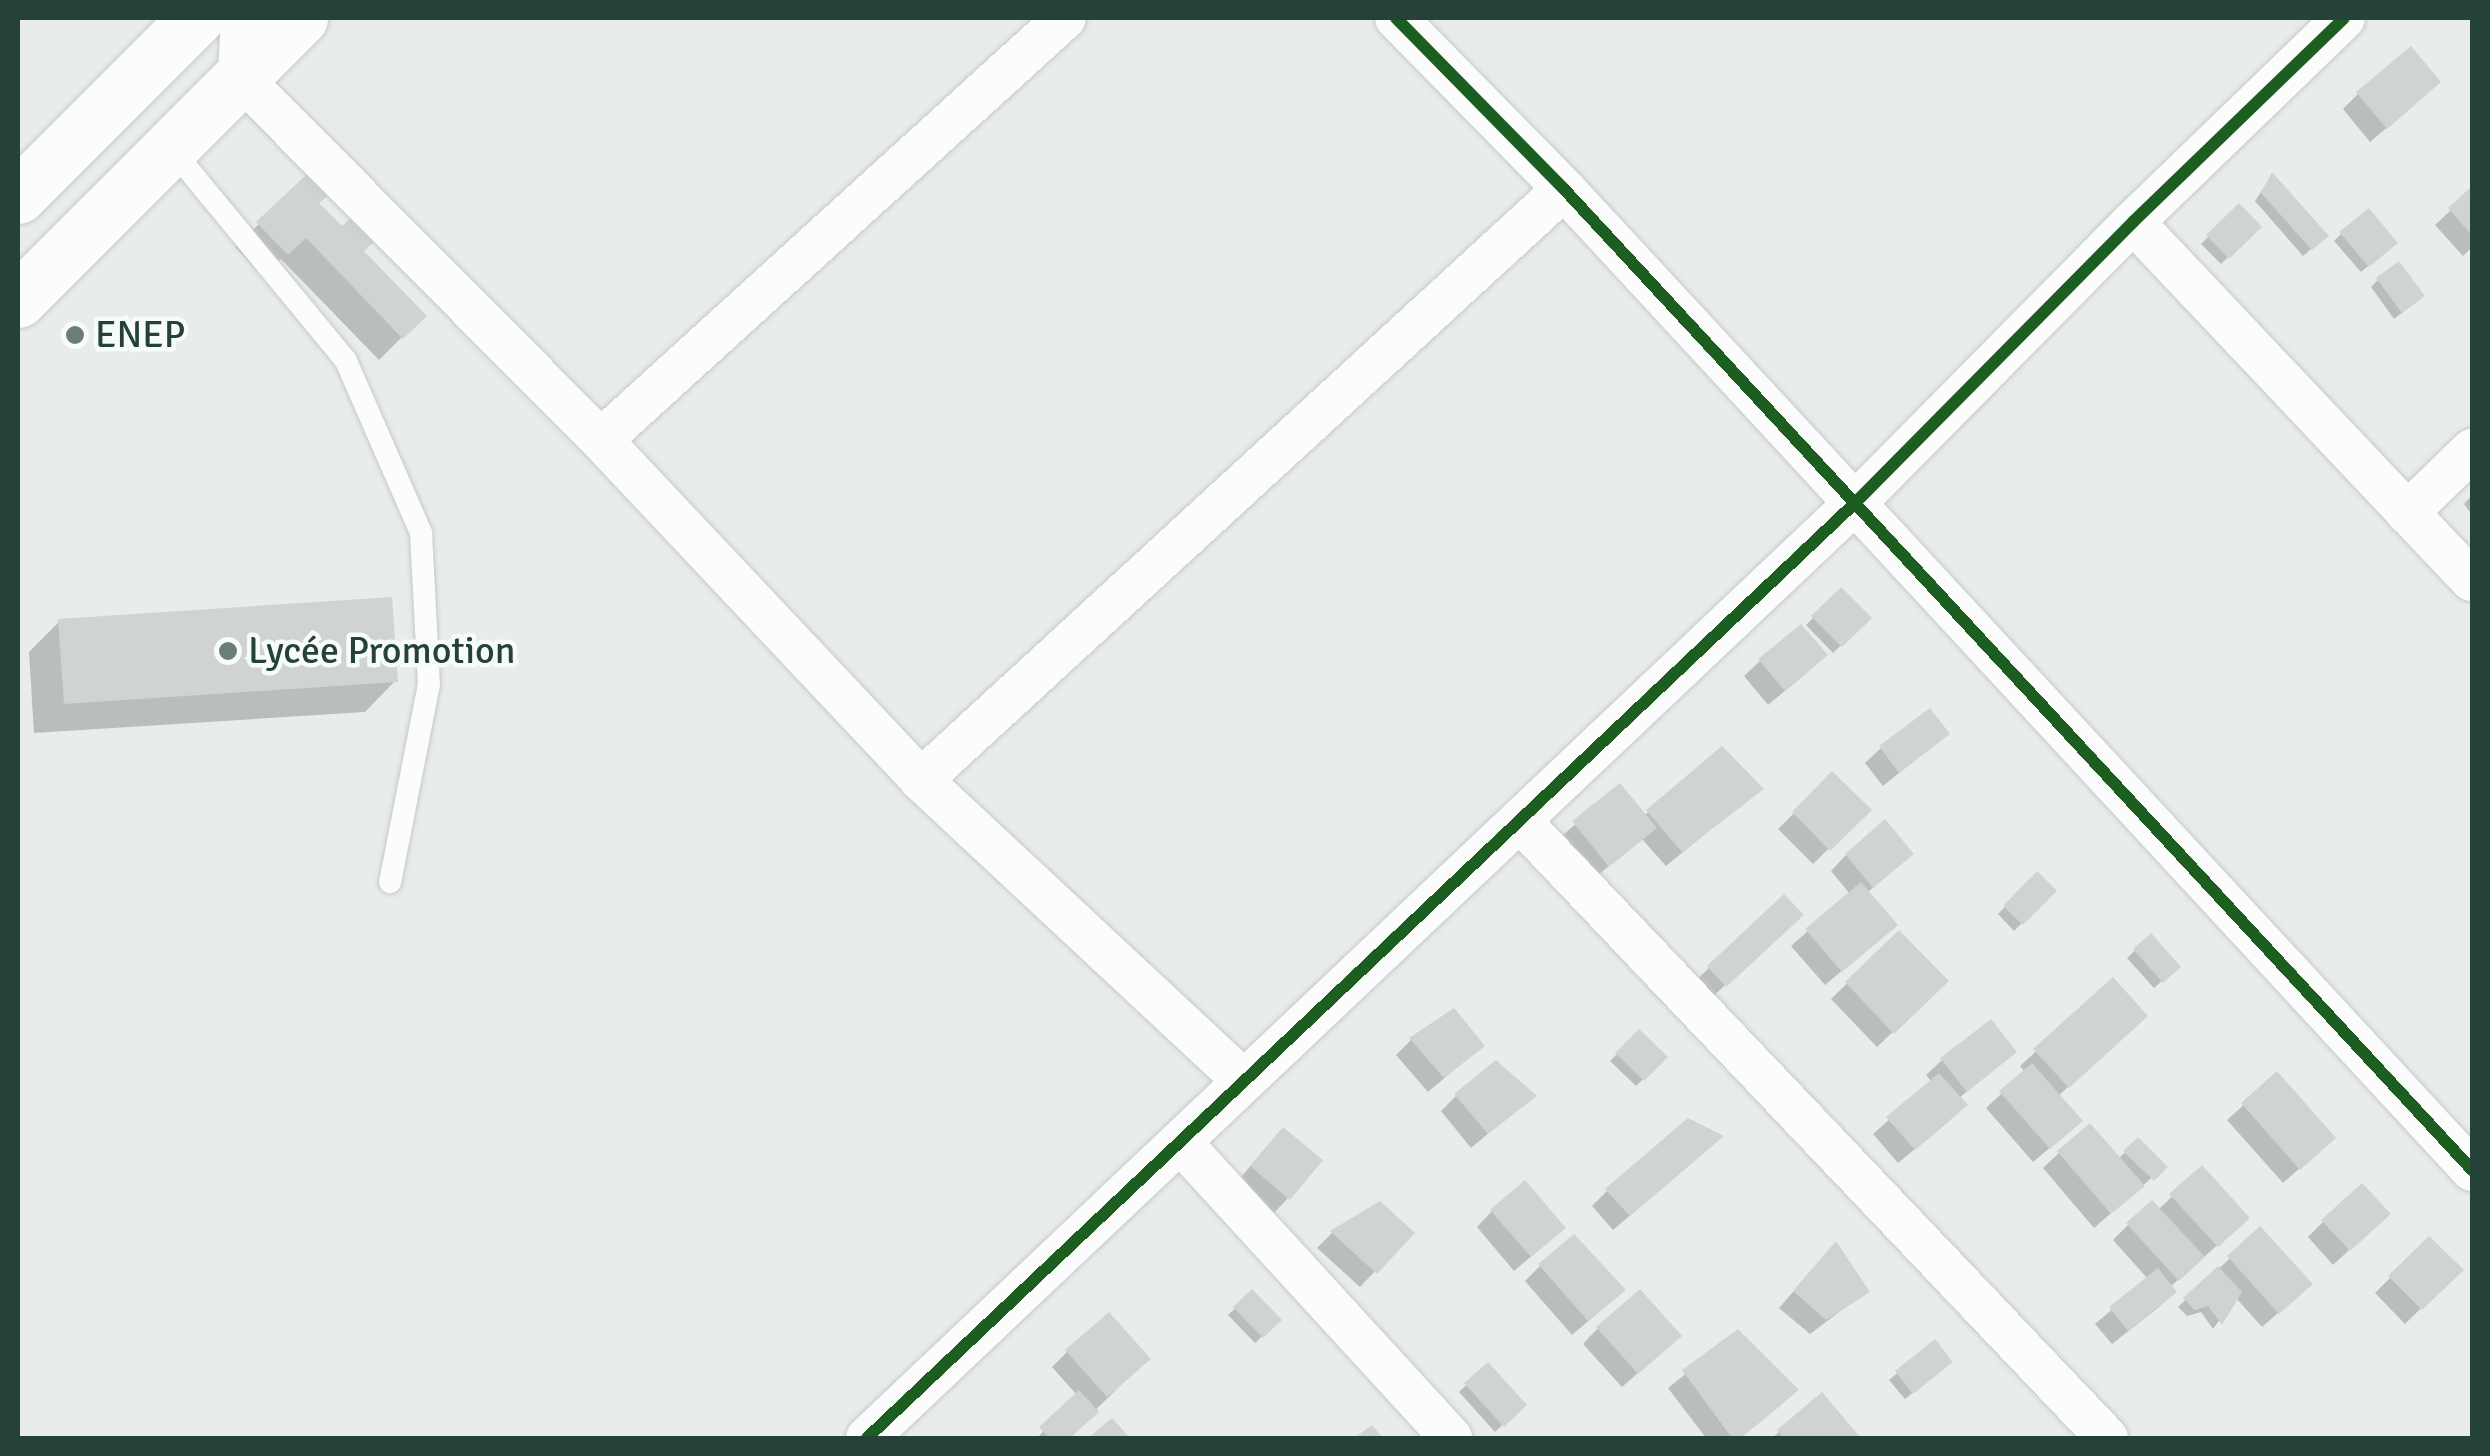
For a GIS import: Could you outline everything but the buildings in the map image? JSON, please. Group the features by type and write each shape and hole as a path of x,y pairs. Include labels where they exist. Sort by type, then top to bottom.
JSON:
{"main road":[{"path":"18,196 196,18"},
{"path":"18,300 300,18"}],"street":[{"path":"242,18 239,76 601,440 921,780 1242,1080"},
{"path":"601,440 1064,18"},
{"path":"1396,18 1564,190 2472,1170"},
{"path":"866,1438 1856,503 2132,222 2344,18"},
{"path":"921,780 1564,190"},
{"path":"2132,222 2472,580"},
{"path":"2407,513 2472,450"},
{"path":"1522,822 2107,1438"},
{"path":"1182,1143 1451,1438"}],"lane":[{"path":"169,146 346,360 421,533 429,684 390,882"}],"cycle path":[{"path":"1396,18 1564,189 2472,1170"},
{"path":"867,1438 1855,503 2133,222 2344,18"}],"place":[{"name":"ENEP","path":"75,335"},
{"name":"Lycée Promotion","path":"228,651"}]}
